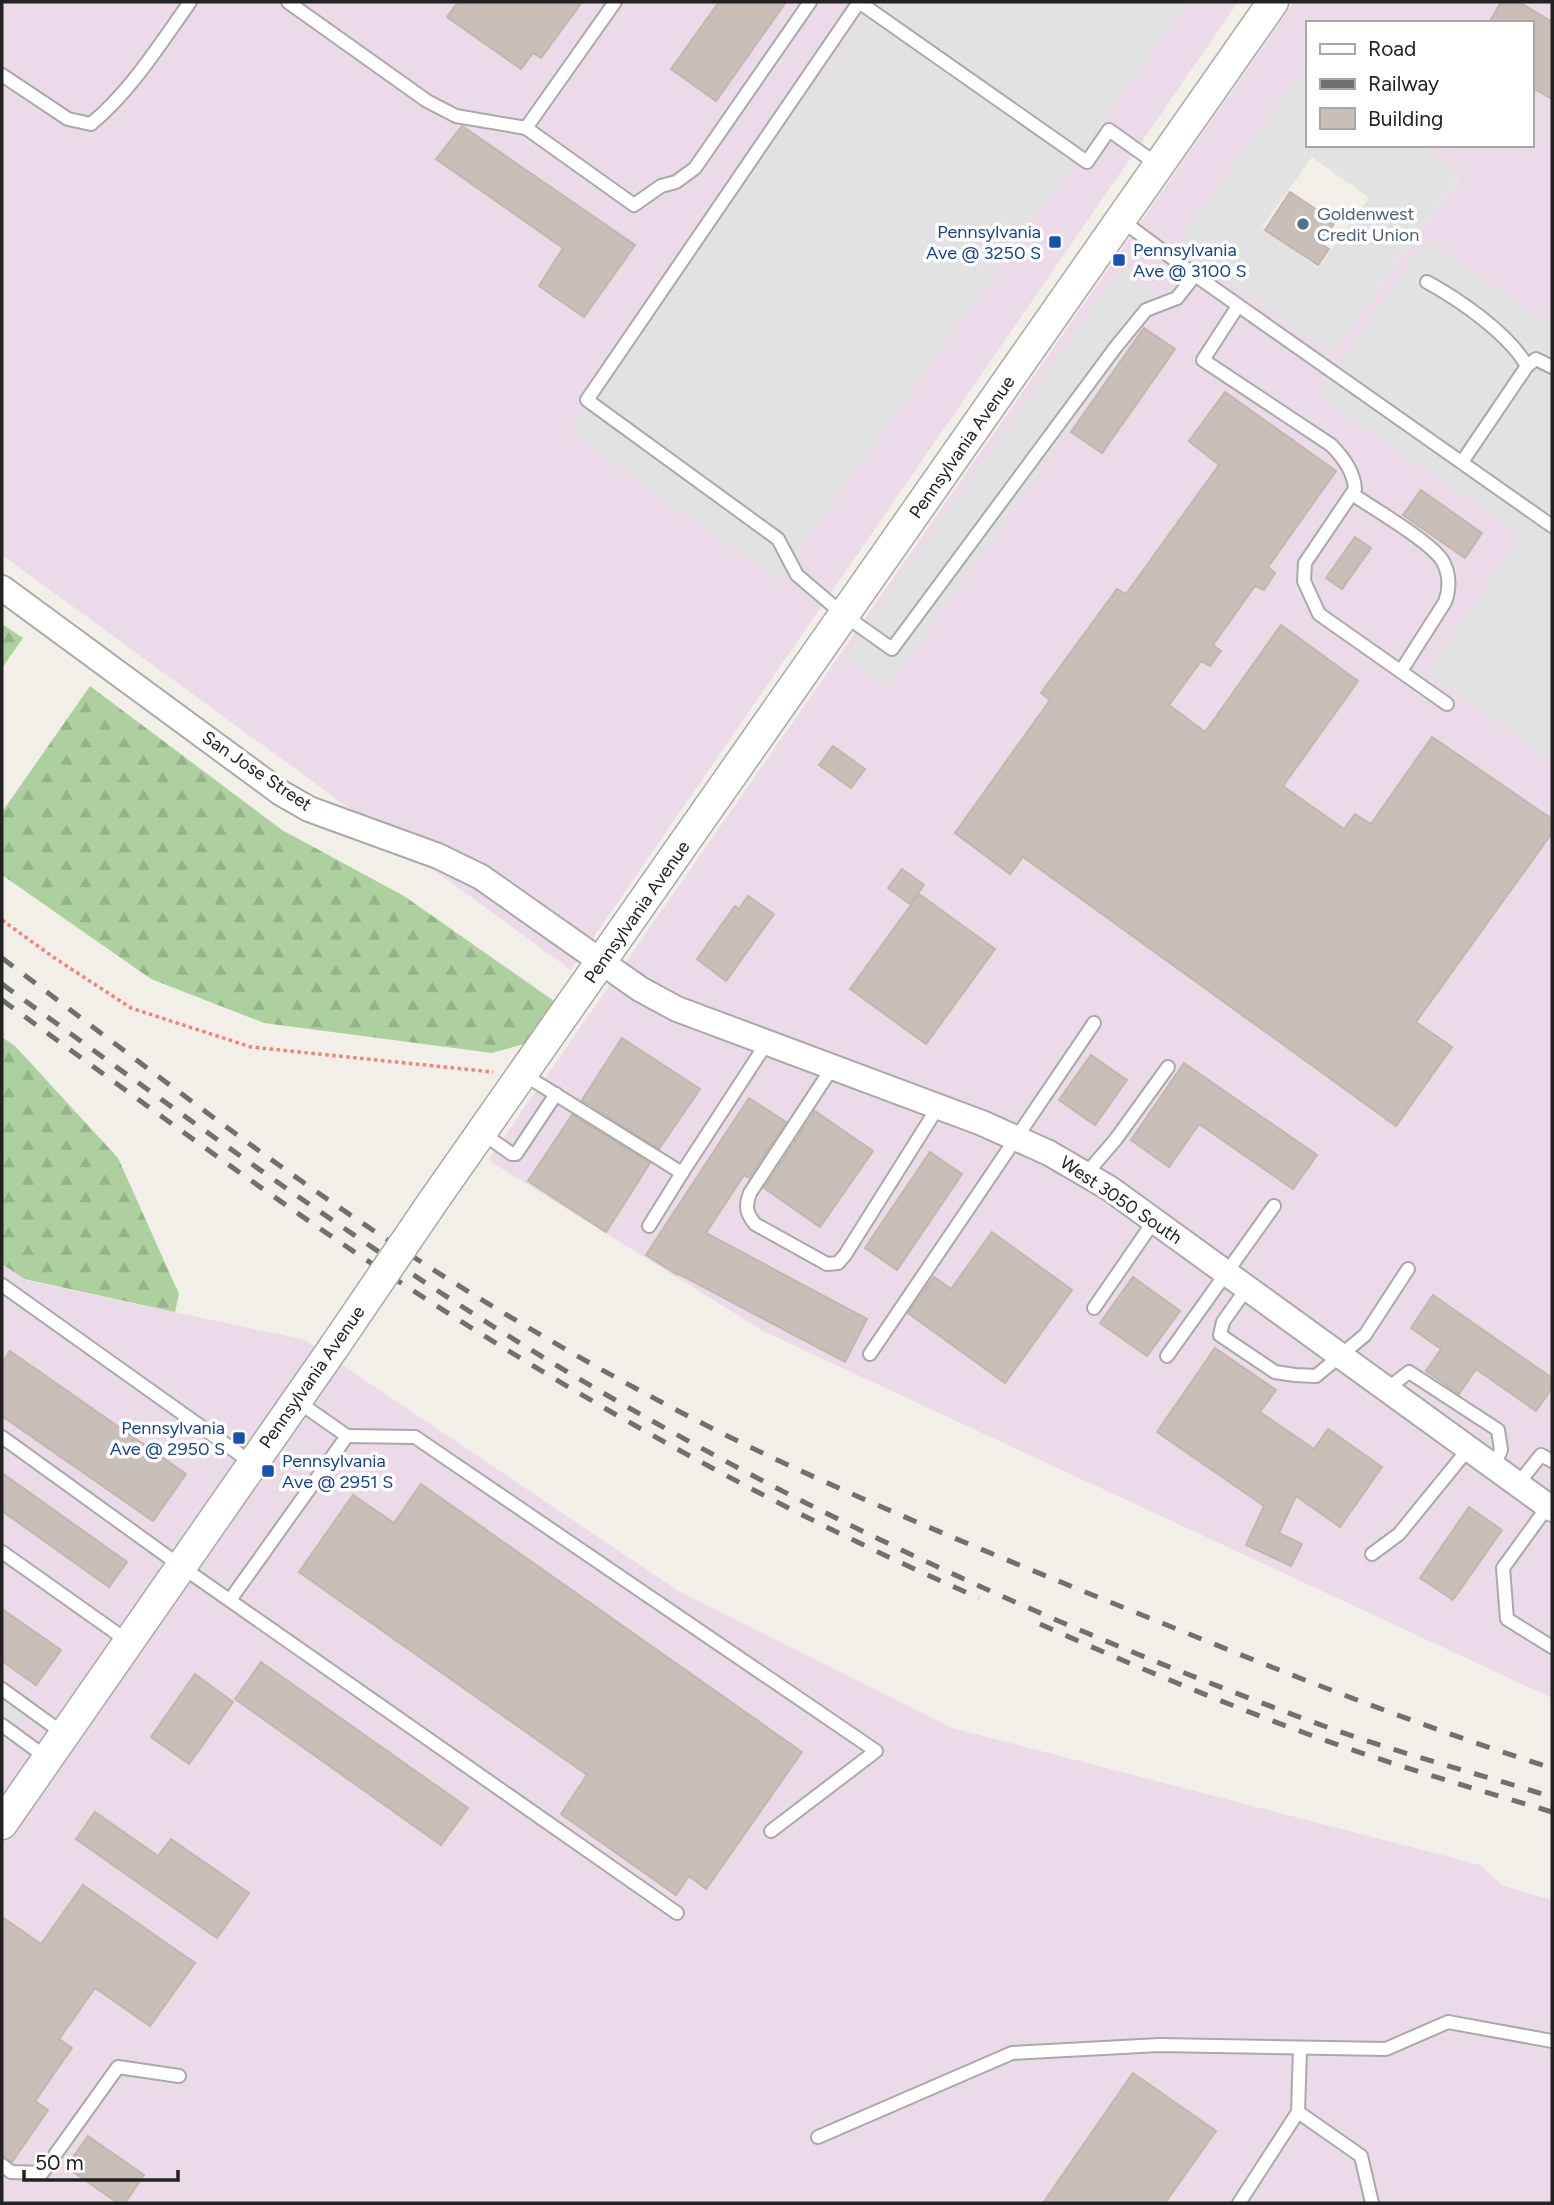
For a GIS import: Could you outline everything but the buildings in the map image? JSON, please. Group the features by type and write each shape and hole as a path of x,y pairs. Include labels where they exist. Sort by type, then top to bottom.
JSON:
{"street":[{"name":"Pennsylvania Avenue","path":"2,1824 434,1200 1273,2"},
{"name":"San Jose Street","path":"2,588 281,793 309,810 438,856 481,877 603,962"},
{"name":"West 3050 South","path":"603,962 640,989 677,1009 1016,1138 1086,1174 1154,1220 1550,1507"}],"lane":[{"path":"2,75 68,120 91,124 107,111 138,73 190,2"},
{"path":"288,2 427,101 456,116 526,128 634,205 661,186 676,182 695,168 810,2"},
{"path":"526,128 614,2"},
{"path":"1159,165 1109,131 1087,162 859,2 587,400 778,538 797,575 844,615 892,649 1115,348 1146,310 1178,298 1195,275"},
{"path":"1121,220 1238,306 1552,526"},
{"path":"1427,282 1499,332 1518,350 1527,366"},
{"path":"1238,306 1203,360 1331,445 1355,480 1352,494 1305,563 1304,581 1319,614 1447,704"},
{"path":"1461,462 1527,366 1536,359 1552,367"},
{"path":"1352,494 1440,557 1448,578 1450,591 1445,603 1401,671"},
{"path":"870,1354 1094,1023"},
{"path":"649,1226 766,1044"},
{"path":"1086,1174 1116,1139 1168,1067"},
{"path":"832,1068 750,1193 746,1204 748,1216 755,1224 827,1264 838,1263 845,1255 938,1107"},
{"path":"523,1074 682,1173"},
{"path":"482,1133 512,1154 516,1154 556,1094"},
{"path":"1167,1356 1274,1206"},
{"path":"1094,1308 1154,1220"},
{"path":"1247,1288 1223,1322 1220,1335 1275,1372 1317,1376 1365,1335 1408,1269"},
{"path":"3,1287 252,1462"},
{"path":"1387,1389 1409,1371 1497,1430 1501,1450 1494,1466"},
{"path":"296,1401 347,1436 415,1437 876,1751 771,1831"},
{"path":"230,1601 347,1436"},
{"path":"2,1437 230,1601 677,1913"},
{"path":"1372,1554 1399,1534 1469,1448"},
{"path":"1518,1484 1541,1455 1552,1461"},
{"path":"1550,1507 1503,1568 1507,1619 1552,1647"},
{"path":"2,1552 129,1642"},
{"path":"2,1689 56,1746"},
{"path":"2,1725 56,1746"},
{"path":"818,2137 1012,2053 1159,2045 1385,2049 1448,2022 1552,2041"},
{"path":"1239,2203 1298,2112 1300,2049"},
{"path":"2,2165 11,2172 42,2173 118,2067 179,2076"},
{"path":"1298,2112 1361,2156 1372,2203"}],"path":[{"path":"2,920 131,1008 251,1047 523,1074"}],"shaded area":[{"path":"2,2 1238,2 571,970 2,555"},
{"path":"874,2 1187,2 778,580 569,432"},
{"path":"1294,2 1552,2 1552,1698 765,1332 488,1160","holes":["1306,21 1533,21 1533,147 1424,147 1462,174 1332,354 1177,245 1306,67"]},
{"path":"1305,66 1306,147 1424,147 1462,173 1332,354 1176,245","holes":["1312,157 1369,198 1318,268 1262,227"]},
{"path":"1426,239 1552,326 1552,760 1426,673 1521,535 1318,395"},
{"path":"1120,269 1161,299 887,688 844,658"},
{"path":"2,1264 24,1280 305,1340 680,1592 952,1728 1480,1865 1503,1886 1552,1900 1552,2203 2,2203"},
{"path":"2,1696 26,1713 2,1749"}],"green space":[{"path":"2,624 23,638 2,668"},
{"path":"90,686 282,830 404,896 554,1001 524,1044 492,1053 264,1023 151,979 2,875 2,812"},
{"path":"2,1037 15,1046 118,1158 179,1294 175,1312 24,1279 2,1264"}],"railway":[{"path":"2,958 231,1131 408,1254 586,1361 666,1404 827,1483 1025,1568 1327,1688 1552,1768"},
{"path":"2,984 268,1175 471,1313 634,1411 729,1463 923,1560 1122,1648 1352,1736 1552,1797"},
{"path":"2,1000 265,1190 372,1264 493,1341 628,1422 766,1497 979,1598"},
{"path":"1040,1624 1171,1681 1305,1733 1397,1765 1552,1812"}],"place":[{"name":"Goldenwest Credit Union","path":"1303,224"},
{"name":"Pennsylvania Ave @ 3250 S","path":"1055,242"},
{"name":"Pennsylvania Ave @ 3100 S","path":"1119,260"},
{"name":"Pennsylvania Ave @ 2950 S","path":"239,1438"},
{"name":"Pennsylvania Ave @ 2951 S","path":"268,1471"}]}
